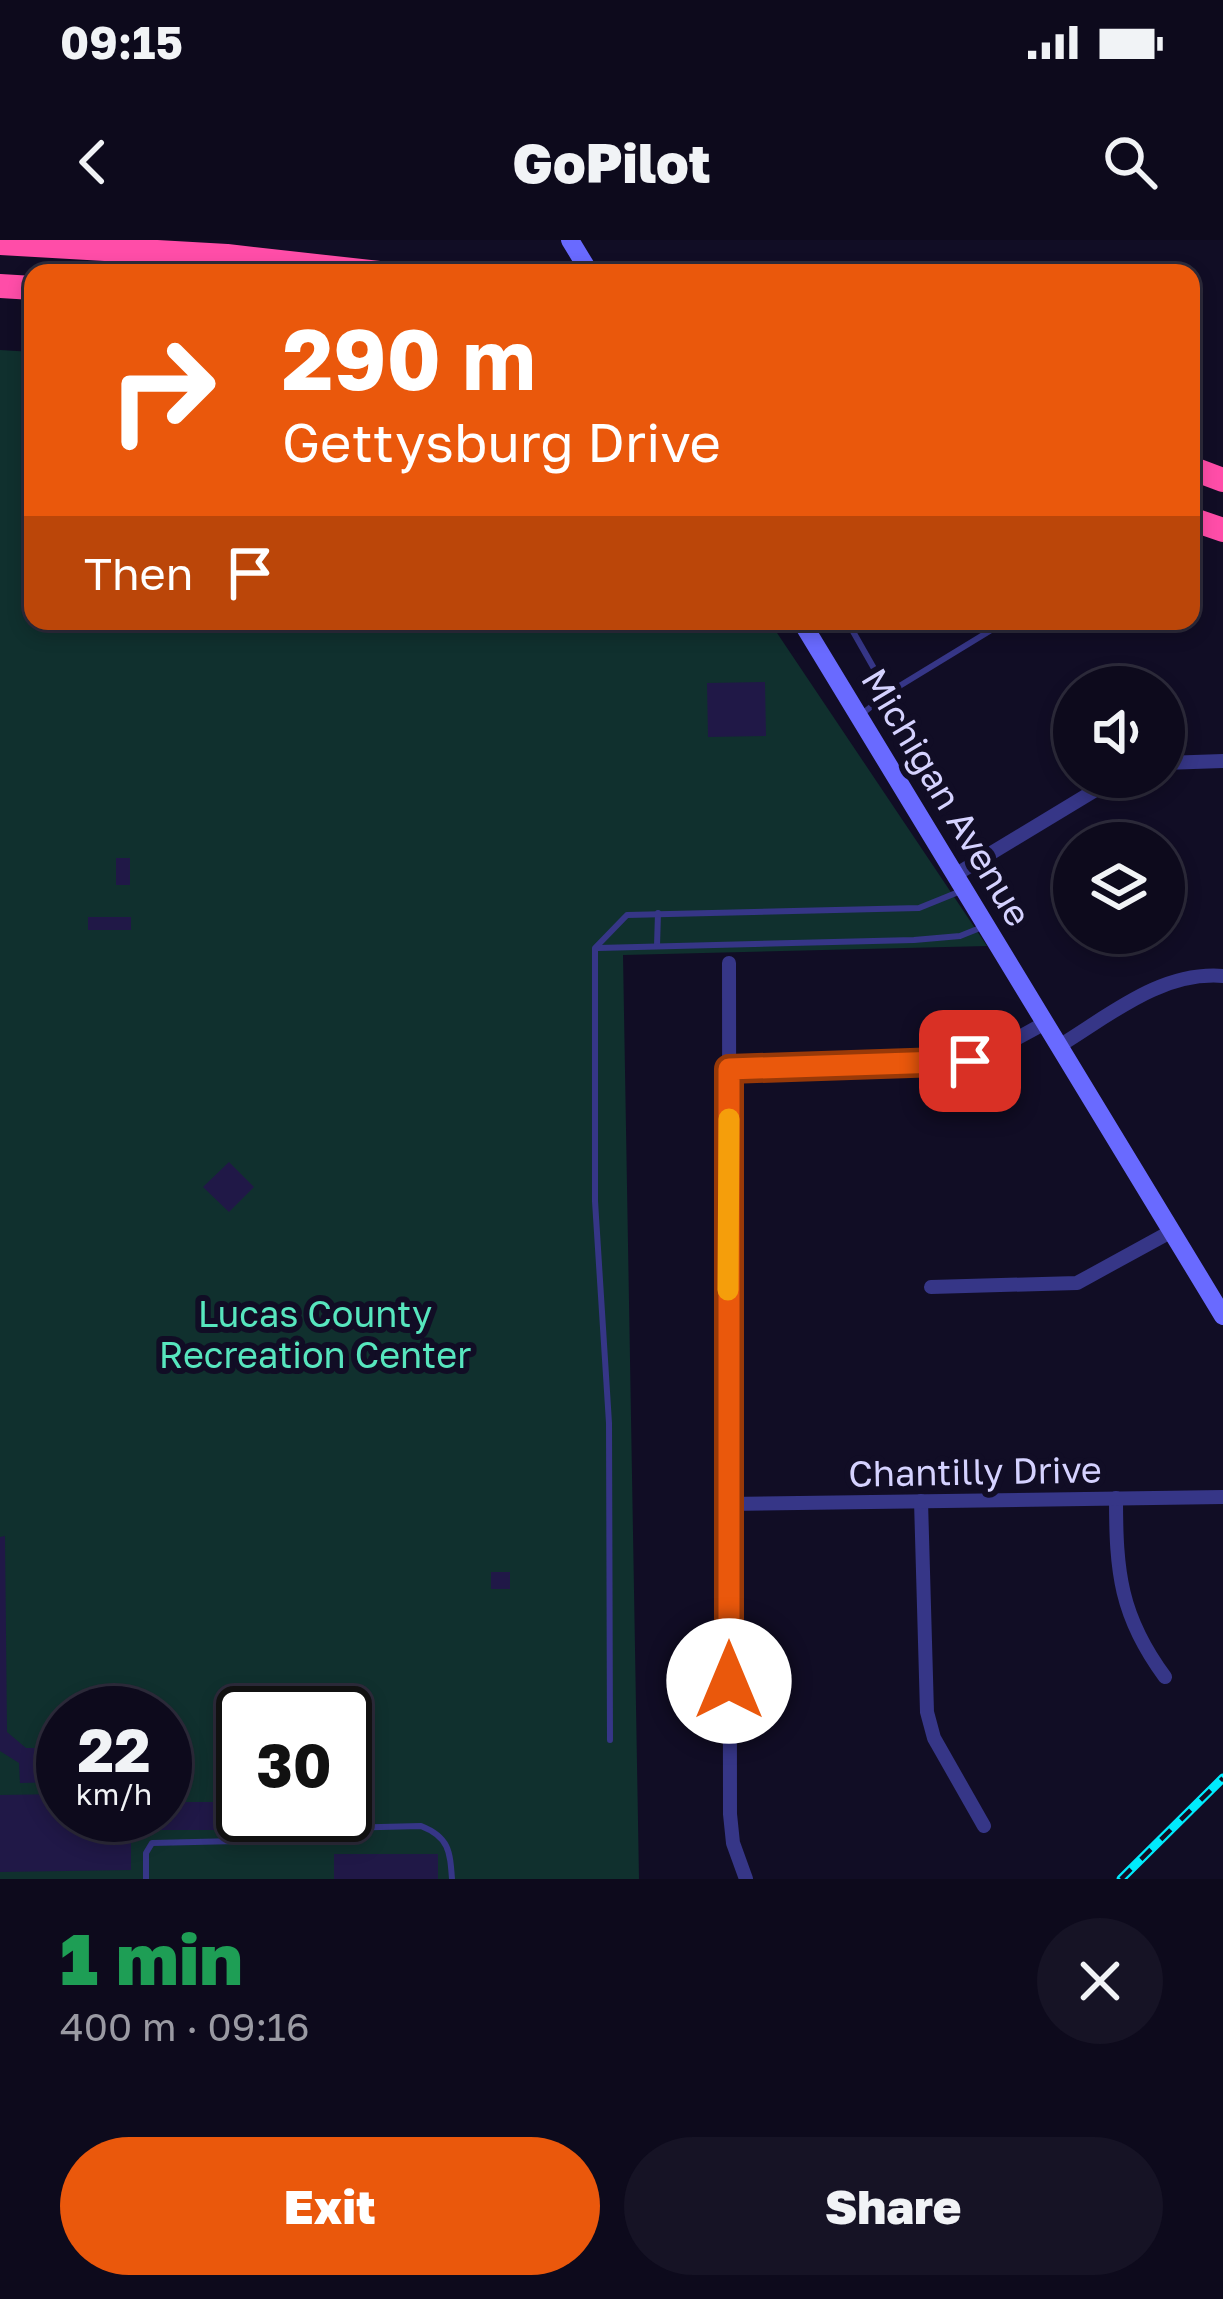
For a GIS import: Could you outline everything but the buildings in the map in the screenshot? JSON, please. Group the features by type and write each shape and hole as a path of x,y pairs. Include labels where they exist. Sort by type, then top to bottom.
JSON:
{"highway":[{"path":"0,243 299,264"}],"street":[{"name":"Michigan Avenue","path":"806,630 1223,1316"},
{"path":"1185,762 1223,761"},
{"path":"960,882 1086,798"},
{"path":"729,963 730,1814 733,1844 746,1879"},
{"path":"1059,1046 1166,983 1199,975 1223,976"},
{"path":"729,1069 954,1063 981,1058 1046,1023"},
{"path":"931,1287 1077,1283 1172,1232"},
{"name":"Chantilly Drive","path":"728,1504 1223,1497"},
{"path":"1116,1498 1120,1588 1138,1636 1165,1677"},
{"path":"921,1502 927,1712 934,1738 984,1826"}],"lane":[{"path":"852,630 888,693"},
{"path":"859,716 991,630"},
{"path":"610,1740 609,1423 595,1191 595,948 627,915 919,908 960,882"},
{"path":"656,946 658,914"},
{"path":"595,948 914,940 960,936 986,926"},
{"path":"146,1879 146,1853 152,1843 236,1841 259,1830 421,1826 437,1832 449,1845 452,1879"}],"green space":[{"name":"Lucas County Recreation Center","path":"0,350 24,351 24,630 775,630 987,946 623,955 639,1879 0,1879"}],"railway":[{"path":"1121,1879 1223,1778"}],"slow traffic":[{"path":"728,1290 729,1119"}],"route":[{"path":"729,1681 729,1069 970,1061"}]}
